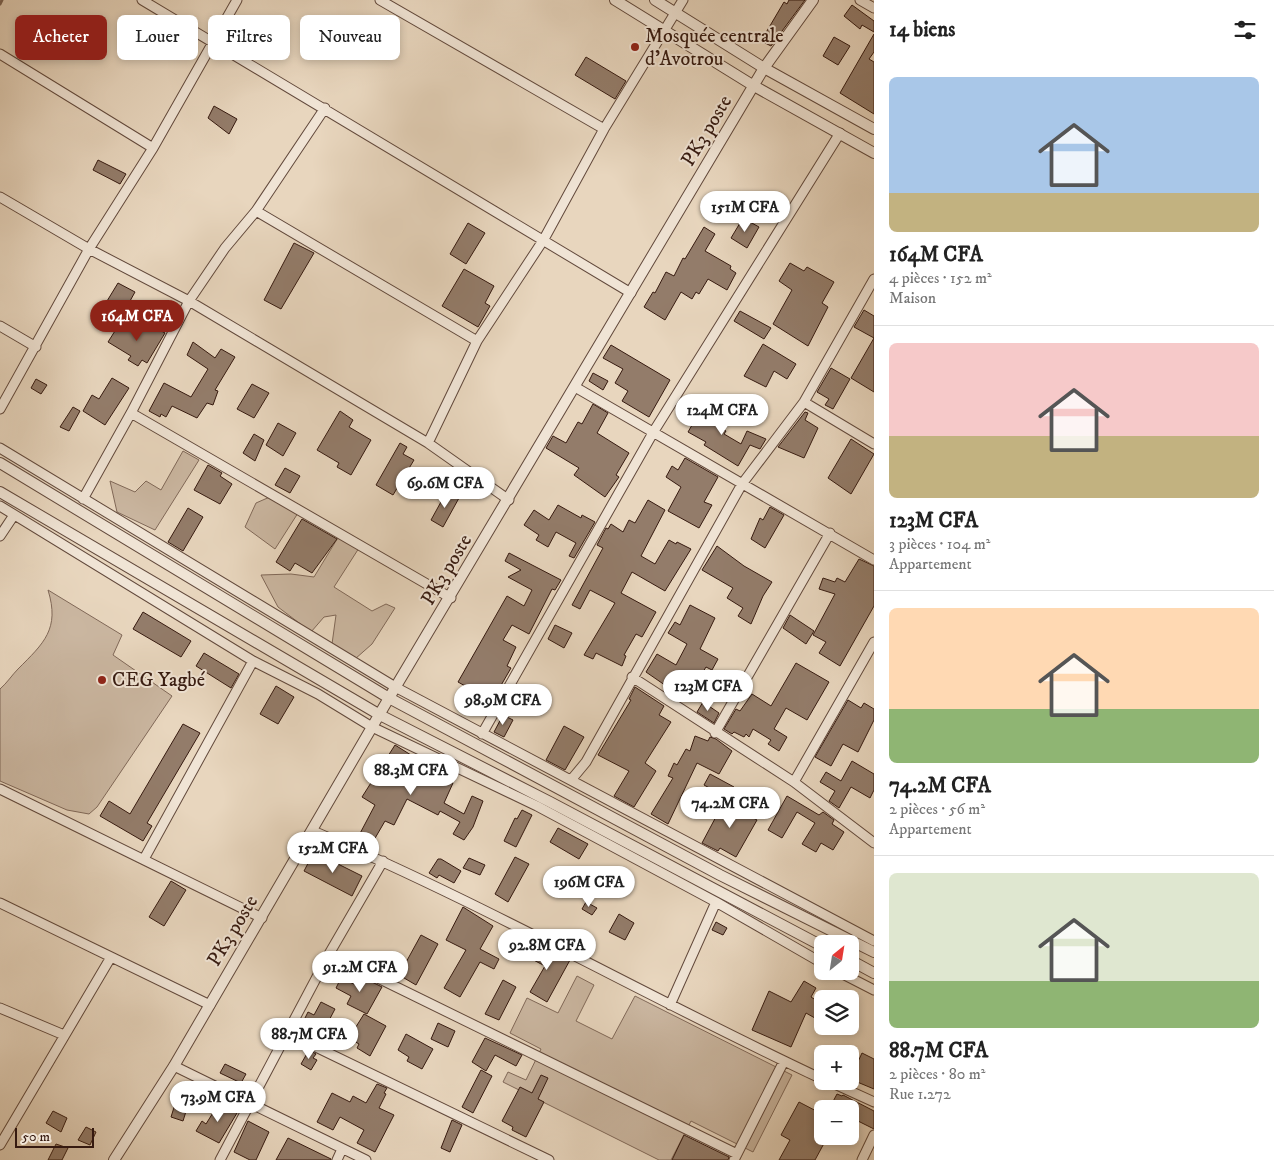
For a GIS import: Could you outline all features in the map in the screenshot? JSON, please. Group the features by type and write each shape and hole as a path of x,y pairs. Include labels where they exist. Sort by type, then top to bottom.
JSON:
{"street":[{"path":"142,0 208,39"},
{"path":"228,15 237,0"},
{"path":"380,0 604,129"},
{"path":"615,0 754,86 874,153"},
{"path":"655,0 764,68 874,129"},
{"path":"428,443 476,341 544,239 604,129 683,0"},
{"name":"PK3 poste","path":"114,1160 174,1066 389,698 397,688 451,598 764,68 813,0"},
{"path":"860,0 874,8"},
{"path":"0,409 89,249 153,148 208,48"},
{"path":"0,54 153,148"},
{"path":"244,60 631,293"},
{"path":"83,499 131,413 189,301 225,248 256,211 325,108"},
{"path":"482,734 654,431 840,133"},
{"path":"0,197 89,249 189,301 428,443 508,500"},
{"path":"256,211 476,341"},
{"path":"571,780 586,762 742,484 804,402 874,279"},
{"path":"0,326 36,347"},
{"path":"575,387 874,560"},
{"path":"804,402 874,444"},
{"path":"131,413 451,598"},
{"path":"0,448 397,688 874,941"},
{"path":"0,463 389,698 720,875 874,952"},
{"path":"0,492 380,715 550,802 814,942"},
{"path":"0,506 253,661 318,694 372,728 537,806 716,902 814,958"},
{"path":"0,536 14,515"},
{"path":"715,733 830,533"},
{"path":"794,782 874,642"},
{"path":"144,859 253,661"},
{"path":"632,677 715,733 794,782 874,843"},
{"path":"0,789 262,918"},
{"path":"313,831 383,861 670,1005 814,1074"},
{"path":"220,1160 329,954 383,861"},
{"path":"670,1005 716,902"},
{"path":"0,903 210,1004"},
{"path":"329,954 735,1157 784,1060"},
{"path":"0,1145 4,1128 64,1035 111,957"},
{"path":"859,965 874,973"},
{"path":"855,980 874,990"},
{"path":"0,1008 64,1035"},
{"path":"287,1033 549,1160"},
{"path":"174,1066 366,1160"},
{"path":"848,1090 874,1102"},
{"path":"862,1160 874,1135"},
{"path":"337,1160 342,1148"}],"shaded area":[{"path":"183,451 199,460 155,530 117,512 110,481 135,492 146,481 161,490"},
{"path":"272,496 298,513 275,549 245,527 256,503"},
{"path":"339,536 359,548 334,587 372,611 386,604 395,608 372,644 355,659 332,644 336,615 324,617 311,632 278,607 261,575 291,574 314,577"},
{"path":"48,590 122,635 113,655 172,696 97,807 89,814 67,810 0,781 0,689 42,643 47,634 51,625 52,615"},
{"path":"577,976 594,985 576,1021 612,1039 635,996 792,1075 753,1152 691,1121 671,1160 659,1160 503,1082 508,1072 526,1080 541,1049 510,1033 527,998 558,1013"}],"building":[{"path":"789,0 805,0 771,46 761,41 784,2 787,4"},
{"path":"852,5 874,21 874,32 862,25 860,29 844,16"},
{"path":"874,34 874,52 869,59 874,62 874,114 840,93"},
{"path":"834,37 850,46 838,65 823,56"},
{"path":"586,57 626,81 615,99 575,75"},
{"path":"214,106 237,119 229,134 208,118"},
{"path":"98,160 126,174 120,184 93,170"},
{"path":"743,218 759,227 747,248 731,238"},
{"path":"468,223 485,233 466,264 450,254"},
{"path":"704,227 715,234 705,251 731,266 730,269 736,273 727,290 708,279 699,294 696,292 692,299 681,292 665,320 644,307 653,292 655,293 666,272 674,276 683,258 685,259"},
{"path":"294,243 314,253 281,309 264,300"},
{"path":"790,263 804,271 807,267 834,282 822,303 828,307 808,346 773,324 792,290 779,281"},
{"path":"464,269 494,286 485,303 490,306 478,327 442,306"},
{"path":"118,283 135,292 120,319 104,306"},
{"path":"864,310 874,316 874,338 854,327"},
{"path":"740,311 771,328 764,339 734,321"},
{"path":"143,321 165,333 147,363 142,360 138,366 128,360 131,356 108,342 120,323 137,333"},
{"path":"874,338 874,392 851,378"},
{"path":"193,342 215,358 221,349 235,357 215,390 218,391 213,405 207,403 197,418 172,406 166,417 161,414 160,417 149,411 164,383 191,397 208,369 187,355"},
{"path":"763,344 796,364 787,379 774,371 766,387 744,376"},
{"path":"611,345 670,380 649,417 622,401 628,391 615,383 623,369 603,358"},
{"path":"831,368 850,379 833,409 825,405 829,399 817,392"},
{"path":"593,373 608,381 603,390 589,381"},
{"path":"112,378 129,388 105,425 83,411 92,395 99,399"},
{"path":"36,379 47,385 41,394 31,388"},
{"path":"252,384 269,393 254,418 237,409"},
{"path":"706,401 719,408 711,422 726,431 724,434 741,444 747,431 766,439 760,449 750,445 738,466 704,445 706,442 688,432"},
{"path":"593,404 608,413 597,433 629,453 616,475 619,477 605,497 574,475 579,468 546,448 553,436 566,443 578,422 582,424"},
{"path":"73,407 80,411 69,431 60,427"},
{"path":"340,411 353,420 349,427 371,440 351,475 337,467 339,463 317,450"},
{"path":"805,412 808,413 805,420 818,428 804,458 778,447"},
{"path":"278,423 296,433 283,456 266,445"},
{"path":"254,434 264,440 255,461 243,453"},
{"path":"851,439 874,454 851,494 828,478"},
{"path":"400,443 407,447 403,454 414,460 393,495 376,485"},
{"path":"685,458 718,477 704,502 712,505 699,528 668,511 681,487 666,477 672,466 678,470"},
{"path":"208,465 222,473 220,476 232,484 220,504 194,490"},
{"path":"285,468 300,476 290,493 275,485"},
{"path":"447,491 459,498 443,527 431,520"},
{"path":"648,500 665,510 641,556 655,564 669,540 691,549 665,591 632,572 621,593 656,612 642,637 636,634 624,655 626,656 622,666 596,653 593,659 584,655 615,603 590,590 580,609 572,605 603,548 597,545 606,528 608,529 611,524 623,532 629,520 635,523"},
{"path":"558,505 581,518 582,515 595,522 574,558 569,556 576,543 556,532 548,547 536,540 539,535 524,525 534,510 549,520"},
{"path":"770,507 784,515 765,548 751,539 760,518 763,520"},
{"path":"188,508 203,517 183,551 168,542"},
{"path":"302,519 337,539 312,573 295,563 290,571 276,562"},
{"path":"717,546 744,566 772,582 763,596 751,624 738,616 743,608 727,598 733,588 702,570"},
{"path":"509,553 561,580 555,590 552,589 529,634 512,625 503,640 516,647 507,666 511,668 492,701 458,682 507,596 524,606 532,590 508,577 521,570 505,561"},
{"path":"859,559 874,566 874,606 840,666 819,653 826,642 813,635 835,594 819,589 823,578 835,582 837,578 845,582"},
{"path":"690,605 715,618 700,649 718,659 712,670 706,667 695,685 680,676 672,690 646,672 657,654 676,665 687,644 668,633 675,622 680,625"},
{"path":"143,612 191,641 181,657 133,629"},
{"path":"790,615 814,631 806,644 783,628"},
{"path":"555,625 572,633 564,648 548,639"},
{"path":"204,653 239,674 231,688 196,666"},
{"path":"796,663 829,682 807,720 786,708 774,729 787,737 779,751 768,744 771,740 753,729 749,737 746,734 744,737 734,732 732,734 724,729 736,709 740,711 752,694 771,706"},
{"path":"276,686 294,697 278,724 260,714"},
{"path":"635,687 664,706 659,715 671,722 645,763 656,771 634,807 614,796 629,771 598,755 631,700 629,699"},
{"path":"848,700 861,708 864,703 874,709 874,720 858,752 843,744 831,766 815,757"},
{"path":"703,702 719,713 714,723 697,712"},
{"path":"503,715 513,720 504,737 494,732"},
{"path":"183,724 200,733 147,823 152,826 143,841 100,816 109,801 130,814"},
{"path":"564,726 584,737 565,770 546,760"},
{"path":"695,736 708,741 710,737 716,739 732,751 719,774 697,763 668,824 651,814 673,778 668,776 674,763 677,765 686,749 690,751"},
{"path":"395,745 411,755 407,761 429,772 431,769 438,772 437,775 453,783 444,803 464,814 472,796 483,801 473,827 464,840 453,834 460,822 440,811 438,815 407,799 394,825 385,821 374,840 371,838 367,847 356,841 375,805 362,797"},
{"path":"852,761 874,774 874,790 870,798 851,787 839,808 829,801 835,791 820,782 826,772 841,781"},
{"path":"710,774 734,787 728,798 704,785"},
{"path":"787,796 819,815 823,812 834,820 832,824 844,832 833,850 821,843 816,852 802,844 815,823 797,812 782,838 768,830"},
{"path":"726,798 743,807 740,811 757,820 736,857 720,848 718,851 702,843"},
{"path":"522,810 532,815 516,847 504,841 515,818 517,819"},
{"path":"558,828 588,844 579,859 550,842"},
{"path":"314,852 362,876 352,896 304,871"},
{"path":"515,857 529,864 508,902 495,894"},
{"path":"469,858 485,865 480,875 463,868"},
{"path":"438,859 461,871 454,883 439,875 437,878 429,873"},
{"path":"171,881 186,890 164,926 149,917"},
{"path":"586,902 597,908 592,915 582,909"},
{"path":"463,907 493,926 480,949 499,959 494,969 480,962 460,997 444,988 466,950 446,940"},
{"path":"619,914 634,923 625,940 609,932"},
{"path":"716,922 727,928 723,935 712,930"},
{"path":"421,935 438,944 416,985 399,975"},
{"path":"530,943 557,957 559,955 570,960 547,1002 530,992 545,966 524,955"},
{"path":"360,976 382,987 367,1014 347,1004 351,996 336,988 341,978 356,985"},
{"path":"503,980 516,987 499,1020 485,1014"},
{"path":"804,981 816,988 811,997 814,999 814,1018 806,1013 791,1047 752,1030 769,991 791,1002"},
{"path":"321,1002 335,1009 324,1030 304,1020 308,1012 314,1015"},
{"path":"364,1014 386,1026 370,1056 357,1048 359,1044 349,1038"},
{"path":"438,1023 455,1031 448,1047 431,1039"},
{"path":"406,1034 433,1049 422,1069 407,1061 409,1057 398,1050"},
{"path":"485,1038 522,1055 516,1066 495,1055 486,1071 472,1062"},
{"path":"309,1050 316,1054 313,1058 317,1060 311,1070 301,1064"},
{"path":"862,1053 874,1059 874,1089 859,1083 859,1060"},
{"path":"225,1064 246,1074 241,1083 220,1073"},
{"path":"481,1070 492,1076 473,1113 462,1107"},
{"path":"541,1075 548,1078 538,1099 544,1102 526,1137 512,1130 513,1127 502,1121 520,1087 532,1093"},
{"path":"377,1084 387,1088 379,1108 394,1115 375,1152 357,1143 364,1130 340,1117 333,1130 317,1122 332,1093 350,1102 353,1096 366,1103"},
{"path":"837,1094 853,1100 834,1100"},
{"path":"176,1101 188,1105 183,1121 171,1117"},
{"path":"799,1102 814,1110 814,1145 823,1145 815,1160 779,1160 790,1140 781,1135"},
{"path":"219,1103 237,1113 219,1143 196,1131 202,1121 206,1124"},
{"path":"859,1103 874,1111 874,1129 859,1122"},
{"path":"53,1111 67,1118 61,1132 46,1123"},
{"path":"452,1120 462,1125 450,1152 441,1148"},
{"path":"248,1121 269,1132 256,1160 250,1160 234,1152"},
{"path":"86,1127 96,1132 90,1145 78,1140"},
{"path":"684,1135 729,1157 728,1160 672,1160"},
{"path":"288,1138 331,1159 331,1160 276,1160"},
{"path":"56,1144 68,1148 62,1160 48,1160"}],"waterway":[{"path":"0,4 2,0"}],"place":[{"name":"Mosquée centrale d'Avotrou","path":"635,47"},
{"name":"CEG Yagbé","path":"102,680"}]}
